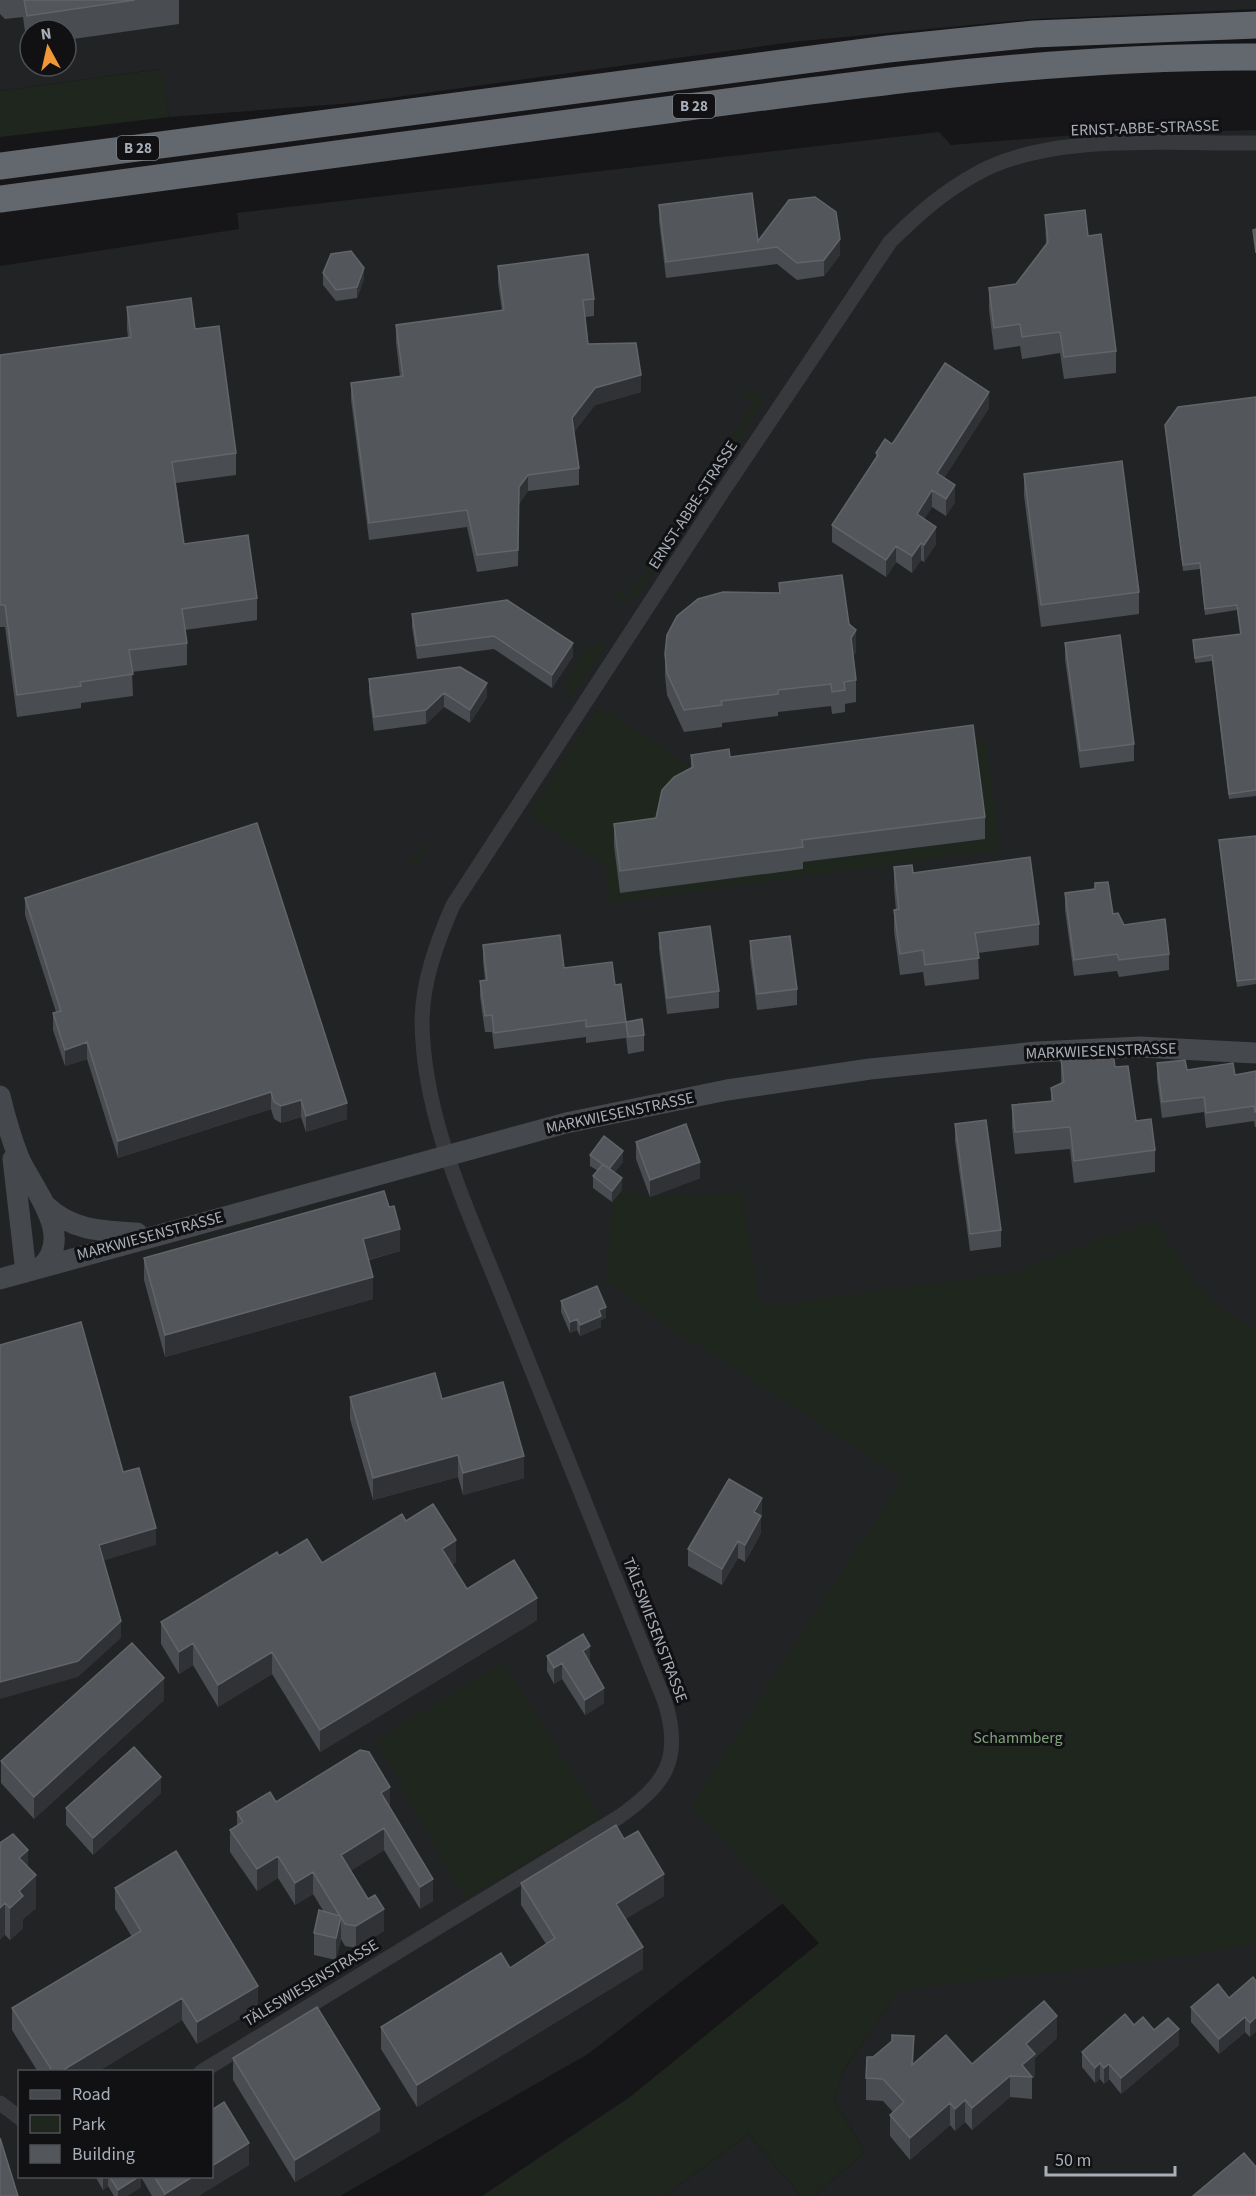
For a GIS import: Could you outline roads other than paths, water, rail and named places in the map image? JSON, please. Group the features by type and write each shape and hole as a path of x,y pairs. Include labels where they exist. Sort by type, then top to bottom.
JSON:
{"highway":[{"name":"B 28","path":"0,166 910,47 1034,34 1256,25"},
{"name":"B 28","path":"0,198 797,93 982,71 1122,60 1256,57"}],"street":[{"name":"ERNST-ABBE-STRASSE","path":"447,1155 429,1088 422,1021 433,956 453,905 712,507 890,242 925,207 978,173 1029,154 1079,145 1256,143"},
{"name":"MARKWIESENSTRASSE","path":"0,1279 566,1123 657,1104 870,1069 1037,1052 1130,1047 1256,1053"},
{"path":"0,1096 10,1135 33,1269 47,1262 53,1249 52,1228 46,1206 30,1180 10,1135"},
{"name":"TÄLESWIESENSTRASSE","path":"204,2070 620,1817 653,1791 669,1761 672,1732 665,1702 447,1155"},
{"path":"46,1206 56,1215 82,1228 136,1233 149,1237"},
{"path":"0,2103 18,2116"}],"park label":[{"name":"Schammberg","path":"1018,1738"}]}
